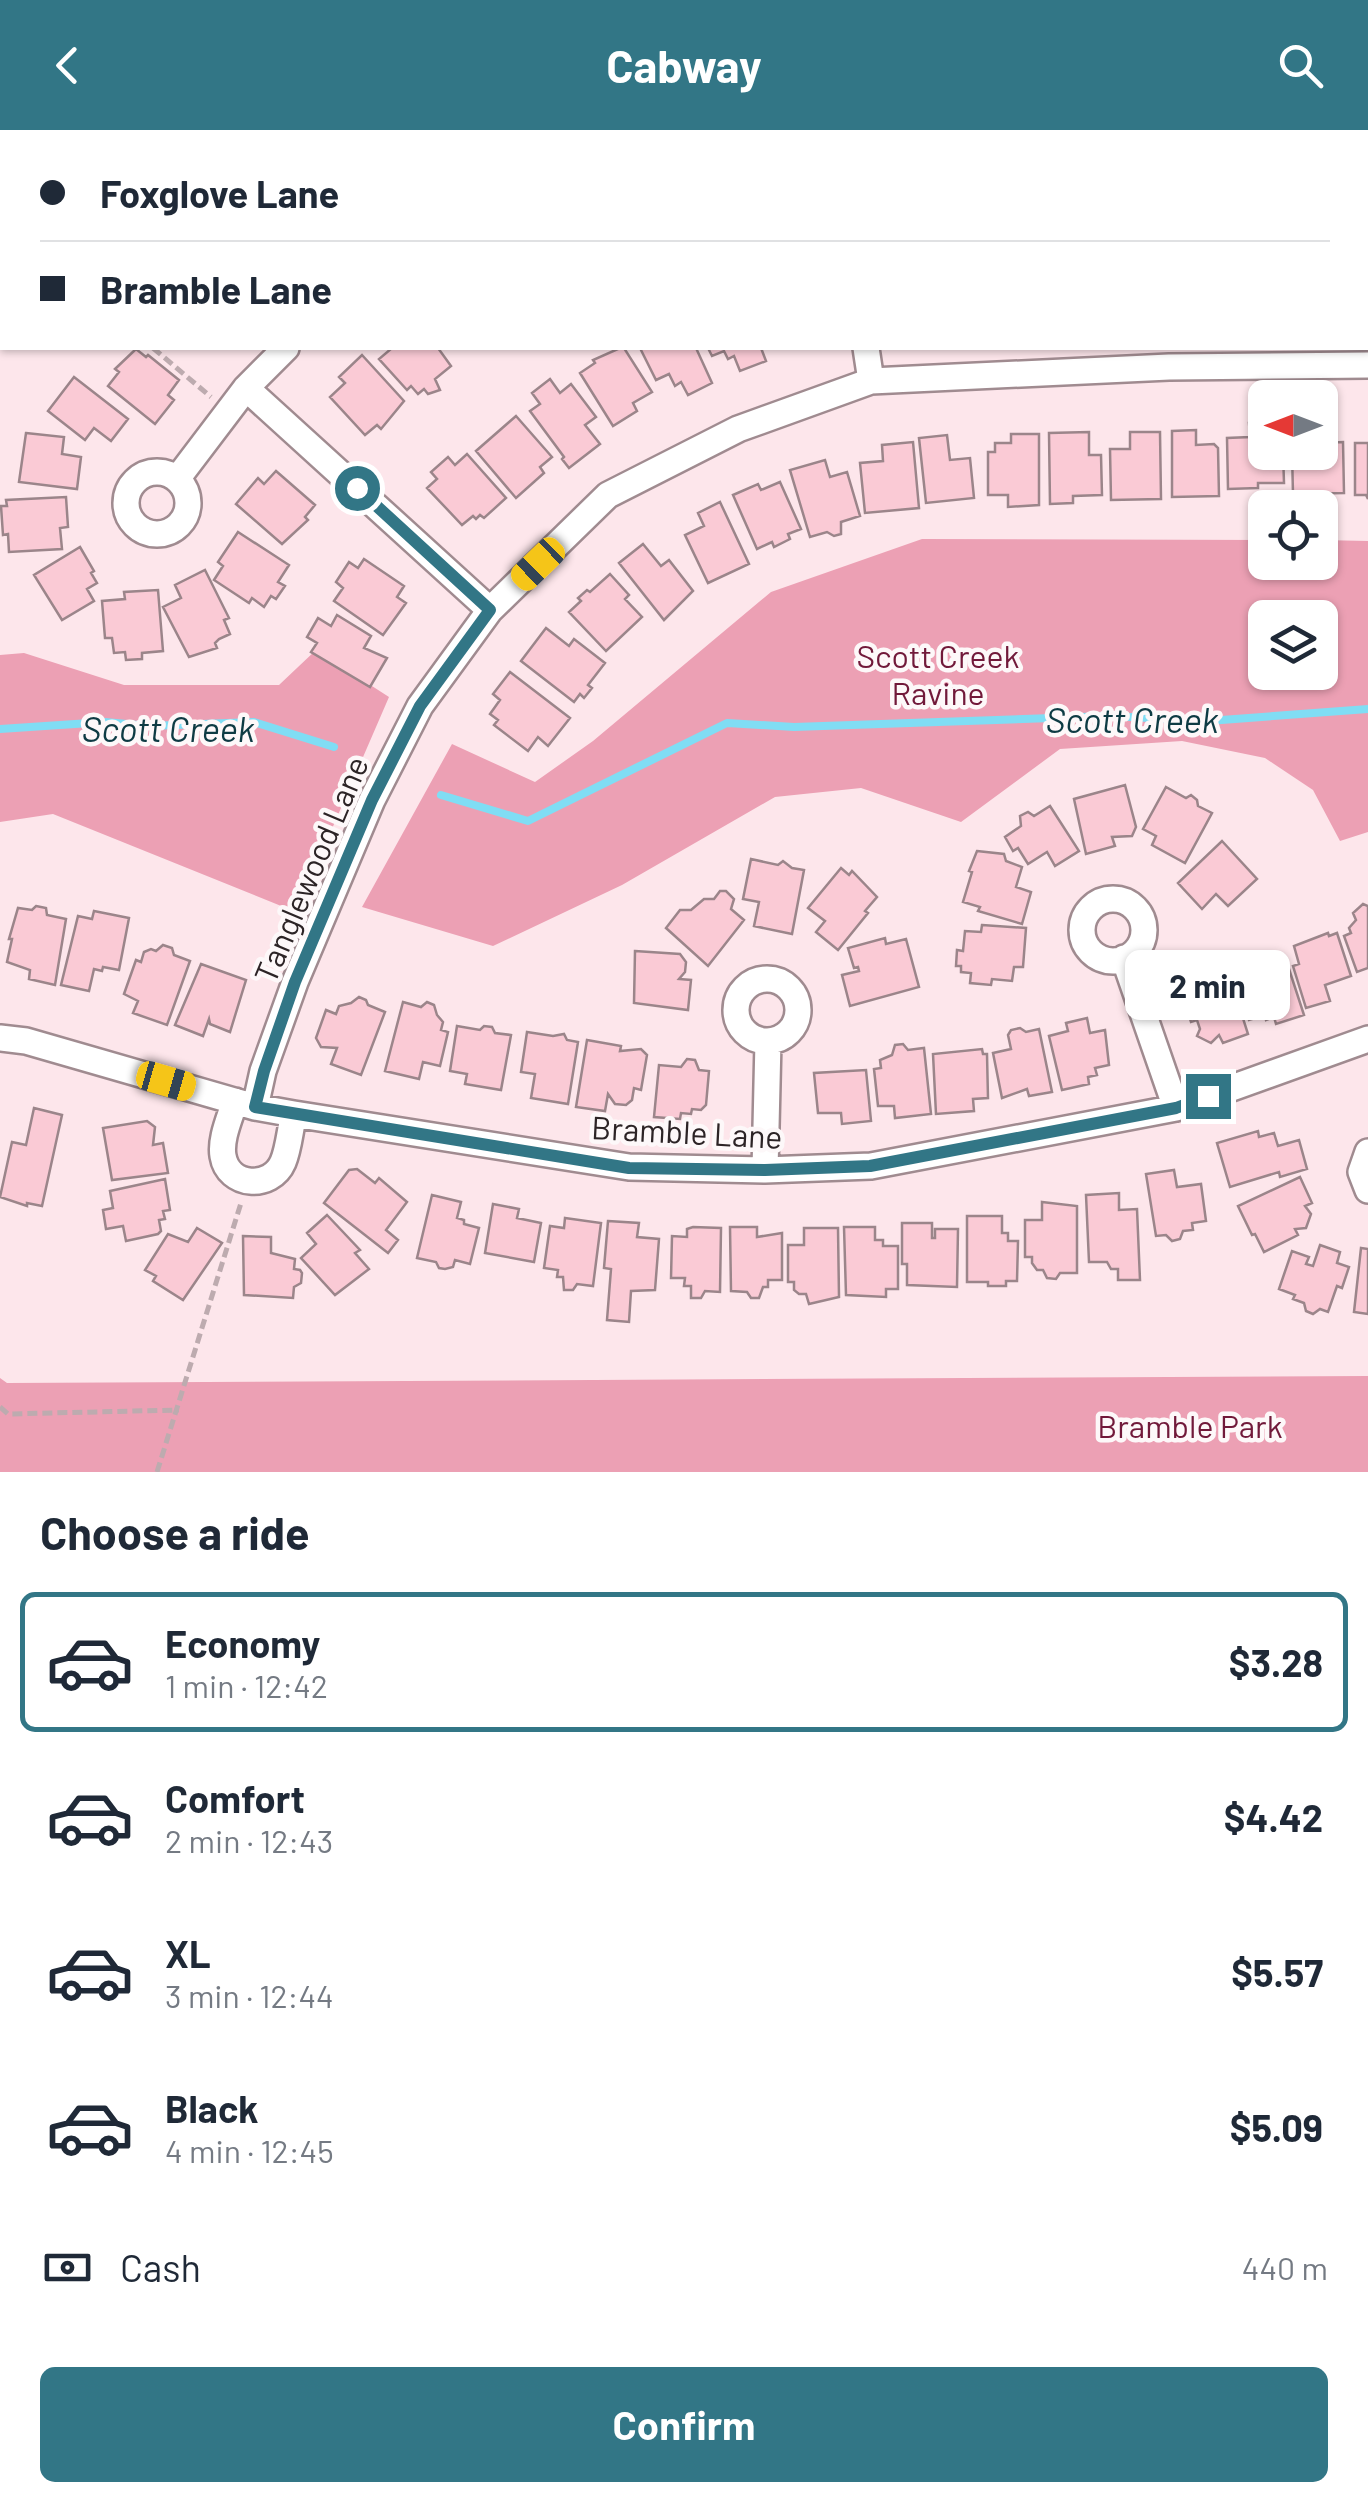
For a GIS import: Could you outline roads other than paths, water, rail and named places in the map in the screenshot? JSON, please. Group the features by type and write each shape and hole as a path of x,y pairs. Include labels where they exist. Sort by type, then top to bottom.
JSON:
{"street":[{"path":"177,479 246,388 284,350"},
{"path":"866,350 872,381"},
{"name":"Tanglewood Lane","path":"245,1104 264,1071 295,982 372,800 420,706 490,610 608,495 738,430 872,381 1170,357 1368,365"},
{"path":"246,388 490,610"},
{"path":"1124,958 1176,1108"},
{"name":"Bramble Lane","path":"0,1038 26,1041 245,1104 294,1114 629,1168 765,1170 870,1166 1176,1108 1368,1039"},
{"path":"765,1170 768,1041"},
{"path":"245,1104 222,1152 230,1172 247,1182 259,1182 277,1171 283,1162 294,1114"},
{"path":"1368,1152 1361,1172 1368,1190"}],"waterway":[{"name":"Scott Creek","path":"441,795 528,821 727,723 794,727 1110,716 1208,721 1368,709"},
{"name":"Scott Creek","path":"0,729 105,722 149,726 254,722 334,747"}],"park label":[{"name":"Scott Creek Ravine","path":"938,674"},
{"name":"Bramble Park","path":"1190,1425"}]}
